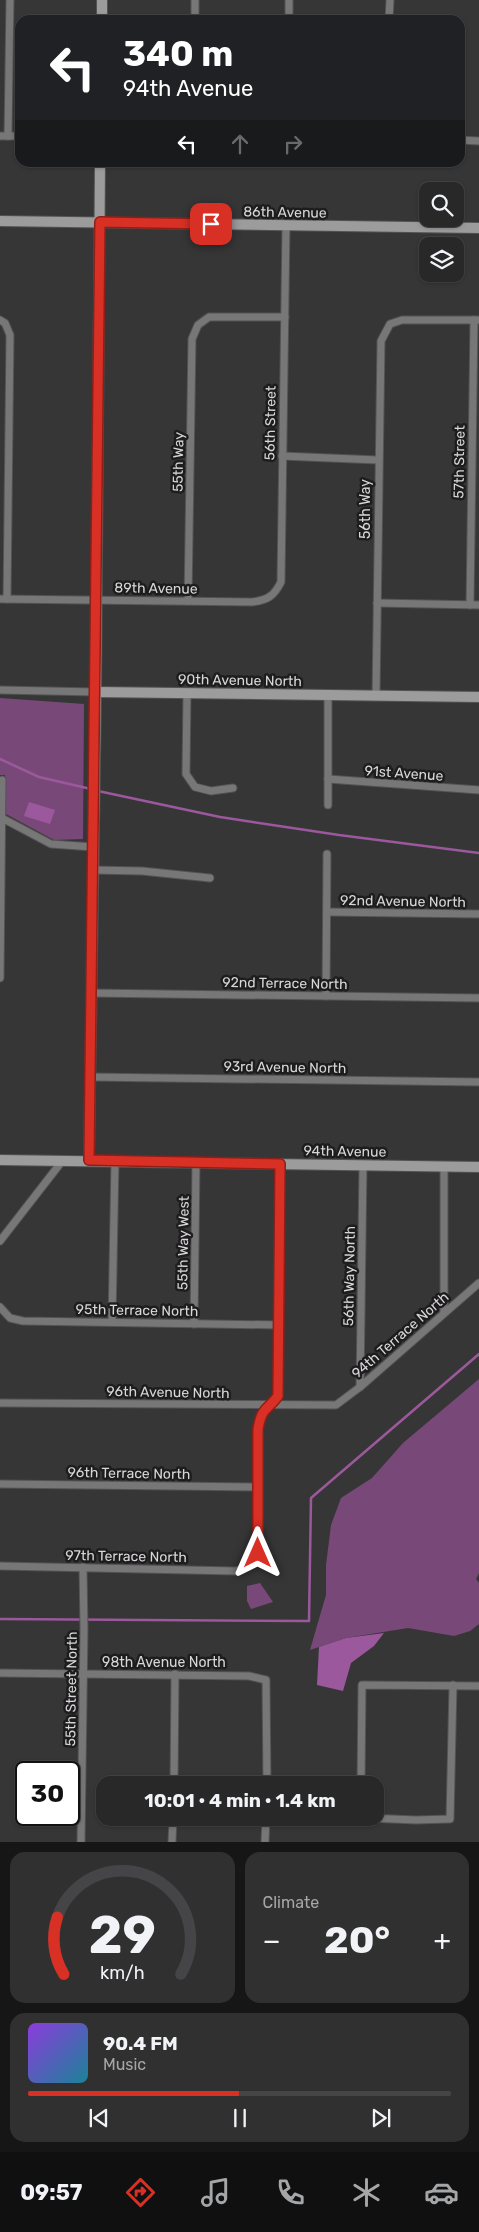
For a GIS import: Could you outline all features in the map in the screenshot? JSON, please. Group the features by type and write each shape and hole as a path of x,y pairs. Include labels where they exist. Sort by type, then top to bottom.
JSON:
{"street":[{"path":"8,136 10,0"},
{"path":"102,0 102,15"},
{"path":"195,0 195,15"},
{"path":"289,0 289,15"},
{"path":"389,15 390,0"},
{"path":"465,140 479,141 479,133"},
{"path":"0,136 15,136"},
{"path":"89,1160 96,692 100,167"},
{"name":"86th Avenue","path":"0,221 479,228"},
{"name":"56th Street","path":"252,602 265,600 276,594 281,582 286,226"},
{"name":"55th Way","path":"188,601 192,339 198,324 209,317 285,317"},
{"name":"56th Way","path":"376,696 381,341 390,324 402,320 476,320"},
{"name":"57th Street","path":"470,605 476,320"},
{"path":"2,321 10,335 4,599"},
{"path":"282,456 378,460"},
{"name":"89th Avenue","path":"4,599 252,602"},
{"path":"377,604 479,605"},
{"name":"90th Avenue North","path":"0,690 479,697"},
{"path":"187,693 186,774 196,787 211,791 233,788"},
{"path":"328,695 328,805"},
{"name":"91st Avenue","path":"328,779 479,790"},
{"path":"0,978 2,780"},
{"path":"1,817 51,844 94,847"},
{"path":"326,996 327,854"},
{"path":"93,870 142,871 210,878"},
{"name":"92nd Avenue North","path":"327,912 479,914"},
{"name":"92nd Terrace North","path":"92,993 479,998"},
{"name":"93rd Avenue North","path":"90,1076 479,1082"},
{"name":"94th Avenue","path":"0,1160 479,1167"},
{"path":"0,1241 63,1160"},
{"path":"112,1322 115,1161"},
{"name":"55th Way West","path":"194,1324 196,1162"},
{"path":"258,1487 258,1429 260,1415 266,1406 278,1396 280,1164"},
{"name":"56th Way North","path":"360,1387 363,1165"},
{"path":"444,1166 444,1313"},
{"name":"94th Terrace North","path":"336,1405 360,1387 479,1282"},
{"name":"95th Terrace North","path":"0,1307 10,1318 24,1321 279,1325"},
{"name":"96th Avenue North","path":"0,1403 336,1405"},
{"name":"96th Terrace North","path":"0,1484 258,1487"},
{"name":"97th Terrace North","path":"0,1566 235,1571 251,1565 258,1553 258,1487"},
{"name":"55th Street North","path":"81,1842 83,1567"},
{"name":"98th Avenue North","path":"0,1673 175,1674 249,1676 266,1680 267,1776"},
{"path":"174,1776 175,1674"},
{"path":"361,1776 362,1684 479,1686"},
{"path":"384,1819 450,1819 453,1685"},
{"path":"172,1842 173,1826"},
{"path":"265,1842 266,1826"}],"shaded area":[{"path":"0,698 84,704 83,839 54,840 6,814 5,775 0,775"},
{"path":"29,802 55,810 50,824 24,816"},
{"path":"479,1379 479,1573 476,1579 479,1583 479,1624 470,1631 454,1636 408,1628 346,1638 310,1650 326,1595 326,1565 331,1525 341,1498 372,1478 403,1443"},
{"path":"260,1583 273,1602 251,1609 247,1601 247,1586"},
{"path":"384,1633 374,1646 351,1663 343,1691 317,1685 319,1647 346,1638"}],"waterway":[{"path":"0,759 39,777 91,789"},
{"path":"98,791 220,817 479,853"},
{"path":"0,1619 309,1621 311,1498 479,1354"}],"route":[{"path":"211,224 100,222 96,692 89,1160 280,1164 278,1396 266,1406 260,1415 258,1429 258,1553"}]}
